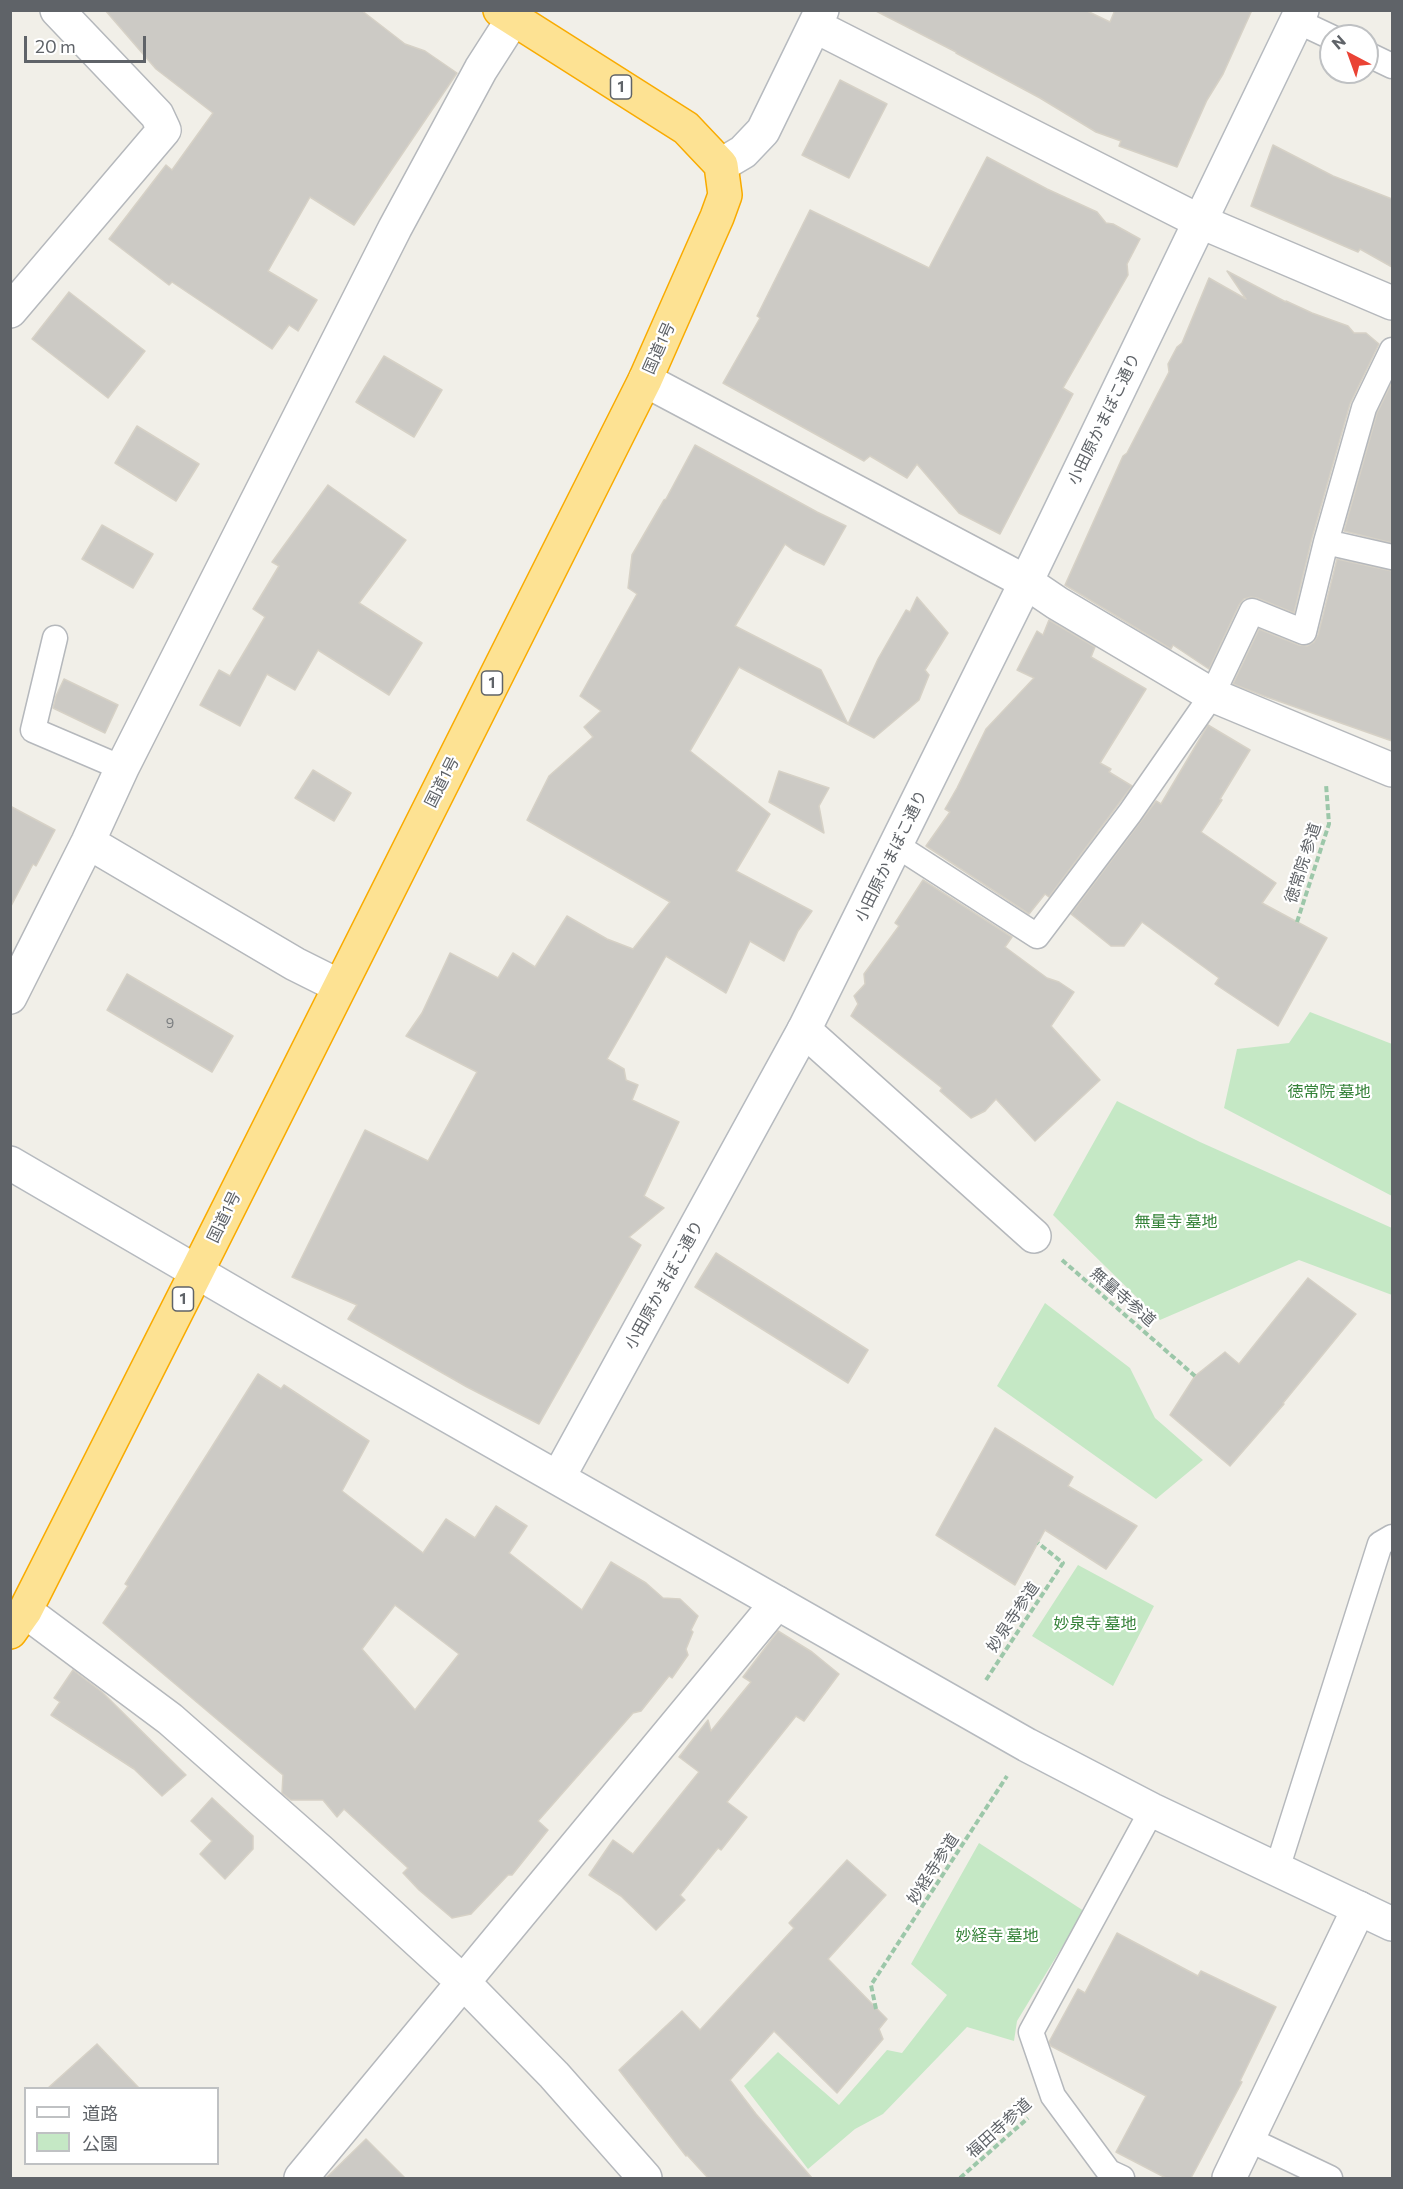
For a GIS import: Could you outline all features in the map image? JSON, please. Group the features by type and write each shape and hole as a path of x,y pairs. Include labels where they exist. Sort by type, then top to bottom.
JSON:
{"highway":[{"name":"1","path":"507,15 686,128 721,165"},
{"name":"国道1号","path":"18,1622 645,380 722,206 725,195 721,165"}],"street":[{"path":"10,311 164,129 157,115 57,10"},
{"path":"10,997 88,842 122,768 395,228 481,69 507,15"},
{"name":"小田原かまぼこ通り","path":"558,1478 804,1030 1026,582 1300,16"},
{"path":"721,165 743,152 763,131 818,18 1199,221 1392,303"},
{"path":"645,380 1026,582 1057,603 1212,695 1392,770"},
{"path":"88,842 295,964 339,986"},
{"path":"804,1030 1034,1236"},
{"path":"10,1163 1028,1745 1152,1810 1392,1924"},
{"path":"301,2178 777,1603"},
{"path":"18,1622 170,1719 320,1851 463,1982 554,2075 645,2178"},
{"path":"1228,2178 1359,1908"}],"lane":[{"path":"1300,16 1319,29"},
{"path":"896,845 1037,936 1130,813 1212,695 1252,611 1304,633 1326,542 1364,408 1392,350"},
{"path":"1326,542 1392,557"},
{"path":"55,638 33,730 122,768"},
{"path":"1277,1869 1380,1544 1392,1537"},
{"path":"1122,2178 1109,2172 1053,2096 1031,2032 1152,1810"},
{"path":"1248,2139 1330,2178"}],"path":[{"name":"徳常院 参道","path":"1297,922 1329,825 1322,740"},
{"name":"無量寺参道","path":"1034,1236 1195,1376"},
{"name":"妙泉寺参道","path":"966,1710 1063,1563 1038,1543"},
{"name":"妙経寺参道","path":"876,2009 872,1985 1028,1745"},
{"name":"福田寺参道","path":"960,2178 1053,2096"}],"green space":[{"name":"徳常院 墓地","path":"1310,1012 1392,1044 1392,1196 1224,1108 1237,1049 1289,1043"},
{"name":"無量寺 墓地","path":"1117,1101 1200,1142 1392,1228 1392,1295 1299,1260 1160,1320 1053,1215"},
{"path":"1045,1303 1130,1368 1155,1418 1203,1460 1156,1499 997,1386"},
{"name":"妙泉寺 墓地","path":"1078,1565 1154,1606 1113,1686 1032,1636"},
{"name":"妙経寺 墓地","path":"979,1843 1084,1911 1017,2021 1014,2041 967,2027 883,2114 855,2129 808,2169 744,2086 778,2052 839,2105 887,2050 902,2053 947,1995 911,1964"}],"building":[{"path":"105,10 361,10 405,44 425,51 457,73 354,225 310,197 268,271 317,300 298,331 289,325 272,349 172,282 169,285 109,239 166,165 172,170 213,113 156,69"},
{"path":"874,10 1085,10 1110,22 1115,10 1252,10 1223,74 1207,100 1177,167 1119,146 1121,141 1096,132 1040,98"},
{"path":"840,80 887,104 849,178 802,155"},
{"path":"1273,145 1333,176 1392,199 1392,267 1360,249 1358,252 1251,206"},
{"path":"987,157 1097,212 1106,223 1113,224 1140,239 1127,264 1128,275 1063,388 1073,394 1000,534 959,513 917,464 907,478 870,456 864,461 723,383 760,318 757,316 810,210 929,268"},
{"path":"1227,271 1286,302 1348,326 1354,333 1366,333 1379,344 1350,404 1312,538 1294,613 1257,598 1244,599 1209,669 1173,645 1171,649 1065,585 1123,456 1127,453 1169,372 1168,364 1177,347 1182,343 1209,278 1246,299"},
{"path":"69,292 145,351 108,398 32,339"},
{"path":"384,356 442,390 414,437 356,402"},
{"path":"1392,382 1392,543 1344,531 1377,413"},
{"path":"137,426 199,464 176,501 115,463"},
{"path":"695,445 846,526 824,565 785,544 735,626 821,670 848,724 878,659 906,610 910,612 917,597 948,633 925,670 929,675 919,700 874,738 739,667 690,751 770,814 736,871 812,911 798,931 784,961 750,941 726,993 666,956 607,1059 624,1069 626,1080 638,1085 632,1100 679,1122 644,1196 664,1208 629,1237 641,1245 539,1424 467,1387 348,1319 357,1305 292,1277 365,1130 428,1161 477,1072 406,1036 422,1013 450,953 498,978 513,953 535,967 567,916 607,939 633,949 670,902 527,820 549,776 593,737 584,727 601,711 580,696 637,594 628,588 632,555"},
{"path":"328,485 406,540 359,603 422,643 389,695 318,650 295,690 267,674 240,726 200,705 219,670 230,676 265,617 253,609 279,566 272,562"},
{"path":"102,525 153,554 133,588 82,559"},
{"path":"1337,559 1392,571 1392,741 1233,684 1259,629 1299,645 1307,646 1314,642 1318,635"},
{"path":"1049,620 1095,647 1091,657 1146,689 1100,763 1111,769 1109,772 1132,786 1049,897 1045,894 1029,914 926,846 950,812 945,809 986,729 1034,678 1017,670 1037,631 1043,635"},
{"path":"64,679 118,705 105,733 53,708"},
{"path":"1208,725 1250,750 1201,832 1276,883 1262,903 1327,938 1278,1026 1215,984 1219,978 1142,922 1124,946 1111,946 1071,914 1156,801 1161,804"},
{"path":"313,770 351,793 334,821 295,798"},
{"path":"779,771 829,788 819,806 824,833 769,802"},
{"path":"10,806 55,830 36,866 33,864 10,908"},
{"path":"923,880 1012,937 1005,947 1047,978 1059,982 1074,992 1051,1026 1100,1080 1035,1141 996,1099 985,1111 971,1118 940,1091 942,1088 851,1016 858,1004 854,996 865,984 864,974 899,926 895,923"},
{"path":"127,974 233,1036 212,1072 107,1010"},
{"path":"716,1253 868,1350 848,1383 695,1287"},
{"path":"1308,1278 1356,1314 1284,1404 1230,1466 1170,1415 1195,1376 1225,1352 1239,1364"},
{"path":"258,1374 281,1389 284,1385 369,1441 342,1491 423,1553 446,1519 475,1538 496,1506 527,1526 509,1553 582,1610 611,1562 646,1583 663,1598 680,1599 698,1616 686,1649 688,1655 672,1678 669,1676 641,1711 633,1713 538,1821 548,1830 512,1875 508,1875 471,1914 452,1918 403,1873 408,1868 344,1809 337,1817 323,1800 291,1800 282,1793 283,1775 103,1623 128,1586 125,1584","holes":["395,1605 459,1654 415,1710 362,1649"]},
{"path":"995,1428 1073,1477 1068,1486 1137,1526 1106,1569 1045,1530 1015,1585 936,1535"},
{"path":"778,1631 812,1652 839,1674 804,1721 796,1716 727,1802 747,1817 680,1895 685,1900 656,1930 621,1896 589,1875 613,1840 633,1854 699,1772 679,1757 708,1720 711,1731 751,1682 743,1677"},
{"path":"73,1670 102,1692 186,1775 162,1796 134,1769 51,1715 60,1702 54,1698"},
{"path":"212,1798 253,1836 253,1849 225,1879 200,1854 212,1841 191,1821"},
{"path":"847,1860 886,1895 828,1959 887,2019 879,2029 883,2039 837,2093 774,2031 730,2080 756,2114 812,2178 708,2178 686,2156 619,2070 682,2011 700,2030 794,1928 789,1923"},
{"path":"1117,1933 1198,1976 1201,1971 1276,2007 1240,2081 1242,2082 1191,2178 1166,2178 1116,2152 1146,2096 1051,2046 1049,2042 1078,1989 1085,1993"},
{"path":"97,2044 138,2087 49,2087"},
{"path":"366,2139 405,2178 326,2178"}]}
